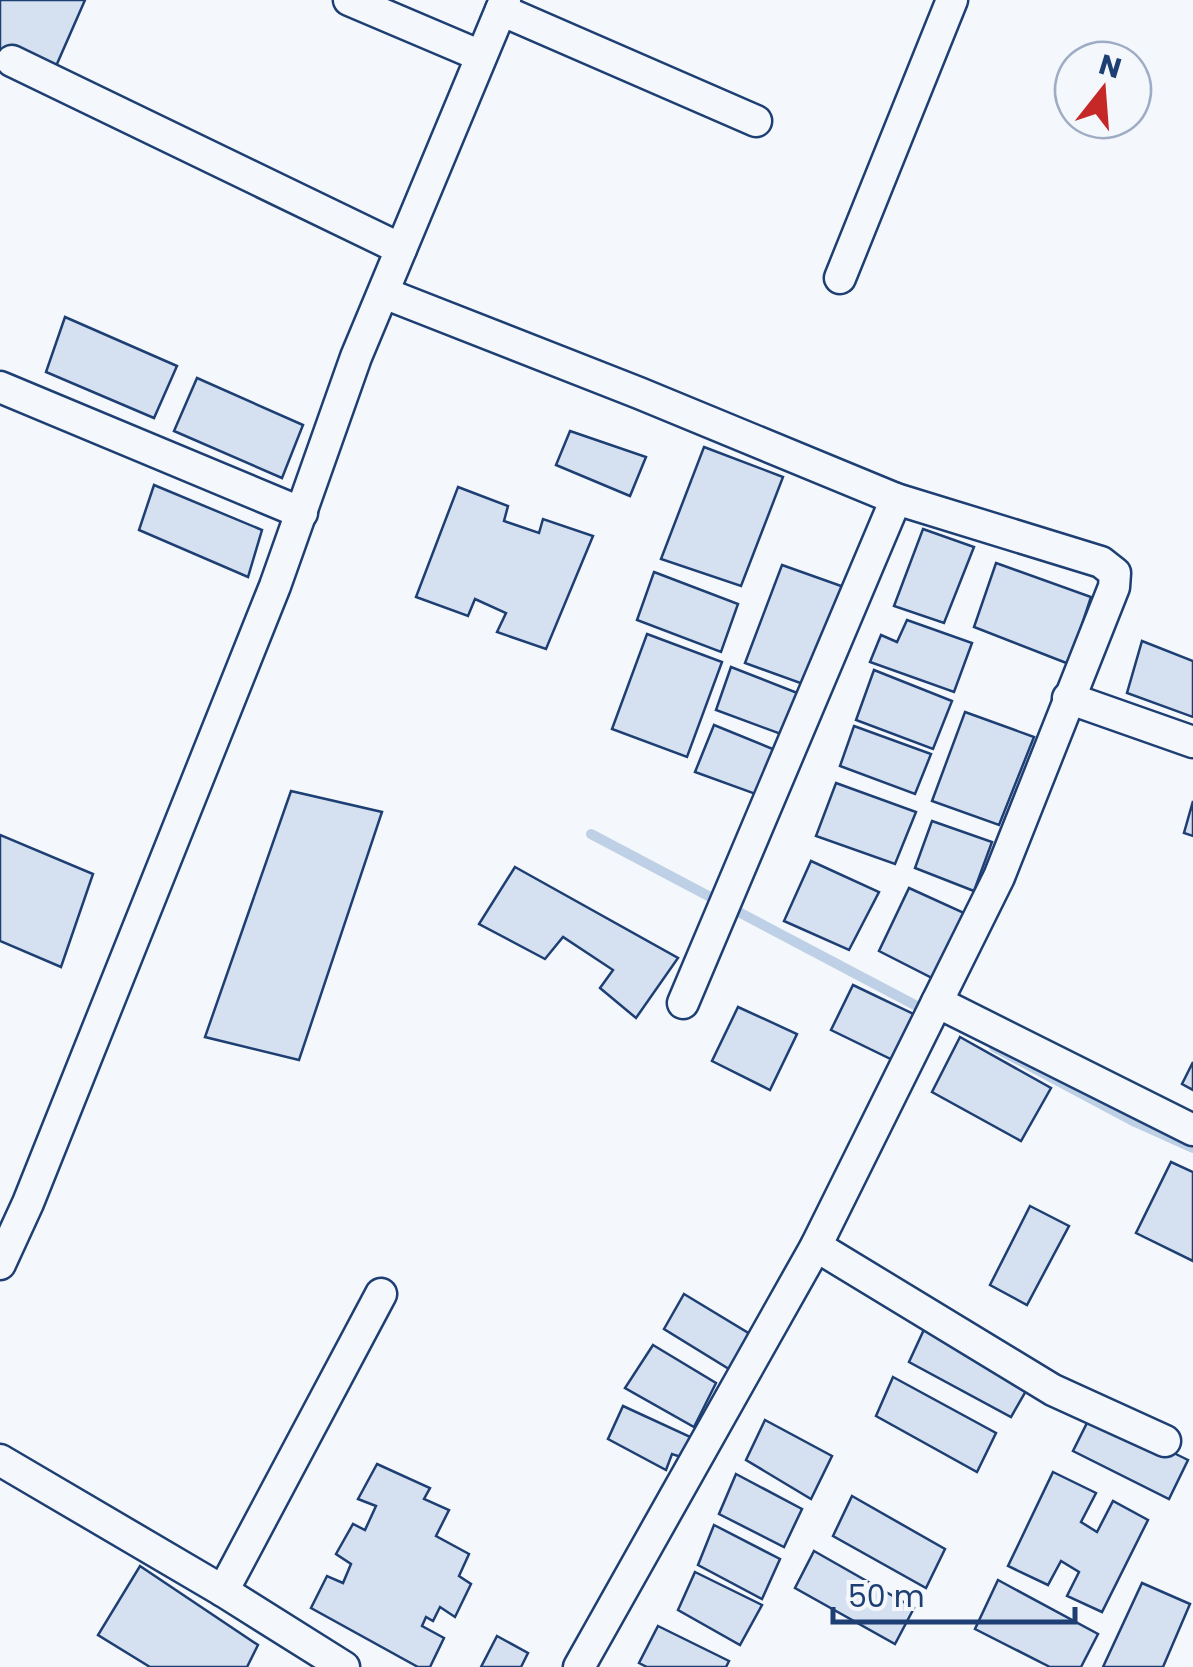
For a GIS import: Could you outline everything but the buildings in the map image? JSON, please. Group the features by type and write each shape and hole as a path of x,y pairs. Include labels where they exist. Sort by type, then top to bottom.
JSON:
{"street":[{"path":"349,0 480,56"},
{"path":"840,278 952,0"},
{"path":"0,1264 14,1197 275,586 356,357 503,5 756,121"},
{"path":"12,61 401,248"},
{"path":"384,292 896,498 1102,562 1114,573 1114,587 999,877 816,1246 579,1667"},
{"path":"0,387 302,513"},
{"path":"683,1003 896,498"},
{"path":"1068,698 1193,742"},
{"path":"937,1002 1193,1130"},
{"path":"816,1246 1053,1390 1166,1442"},
{"path":"222,1591 381,1294"},
{"path":"0,1460 344,1667"}],"waterway":[{"path":"591,834 930,1013"},
{"path":"994,1047 1135,1122 1193,1148"}]}
